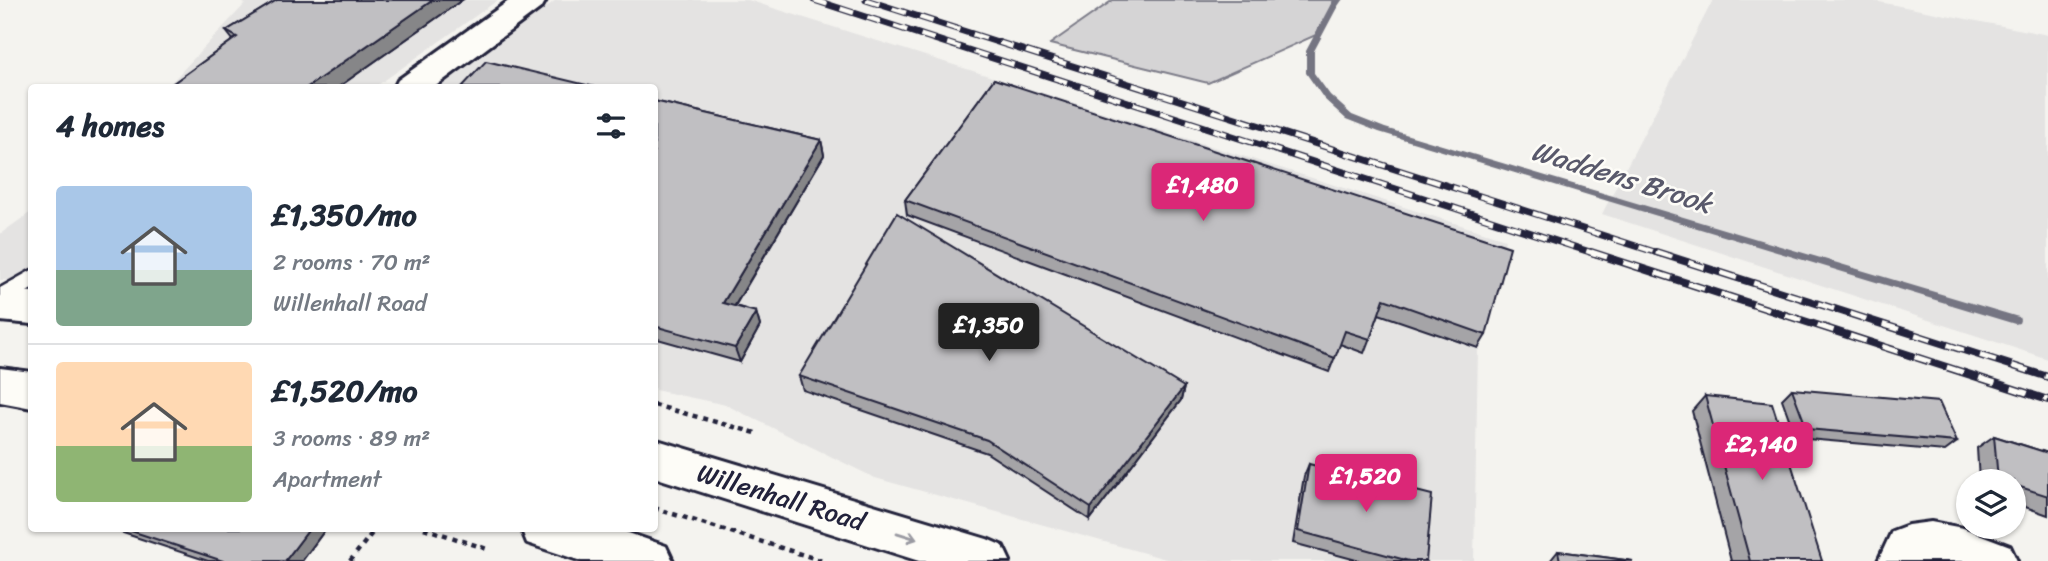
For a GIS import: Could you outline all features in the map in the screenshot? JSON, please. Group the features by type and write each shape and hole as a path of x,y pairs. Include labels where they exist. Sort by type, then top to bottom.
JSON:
{"main road":[{"path":"415,84 530,0"},
{"path":"0,306 28,308"},
{"path":"0,385 28,389"},
{"name":"Willenhall Road","path":"658,459 987,561"},
{"path":"555,532 650,561"},
{"path":"1901,561 1908,546 1922,542 1950,545 1994,561"}],"lane":[{"path":"0,299 28,281"}],"path":[{"path":"658,406 756,433"},
{"path":"658,509 823,561"},
{"path":"350,561 373,532"},
{"path":"436,532 490,550"}],"shaded area":[{"path":"240,0 498,0 379,84 170,84 245,4"},
{"path":"556,0 748,0 1505,239 1502,262 1478,348 1474,561 1173,561 875,478 726,405 658,391 658,84 441,84"},
{"path":"1113,0 1341,0 1316,35 1208,83 1050,44"},
{"path":"1713,0 1869,0 2048,35 2048,359 1602,214"},
{"path":"28,214 28,281 0,280 0,234"}],"building":[{"path":"277,0 433,0 312,84 172,84 237,37 226,31"},
{"path":"486,61 582,84 465,84"},
{"path":"994,79 1510,247 1486,335 1384,299 1370,339 1345,331 1335,358 905,200"},
{"path":"658,102 821,140 723,303 756,312 735,348 658,327"},
{"path":"897,213 1184,387 1091,508 987,440 799,376"},
{"path":"1792,389 1939,402 1957,442 1807,429"},
{"path":"1705,396 1772,403 1822,561 1750,561"},
{"path":"1994,436 2048,453 2048,496 2026,489 2026,469 1997,469"},
{"path":"1309,464 1432,495 1426,561 1409,561 1298,531"},
{"path":"134,532 307,532 285,561 223,561"},
{"path":"1558,551 1633,561 1560,561"}],"waterway":[{"name":"Waddens Brook","path":"1337,0 1310,51 1310,73 1327,97 1349,117 1382,130 2015,320"}],"railway":[{"path":"814,0 1596,254"},
{"path":"866,0 1661,254"},
{"path":"1591,252 2048,400"},
{"path":"1656,252 2048,377"}]}
